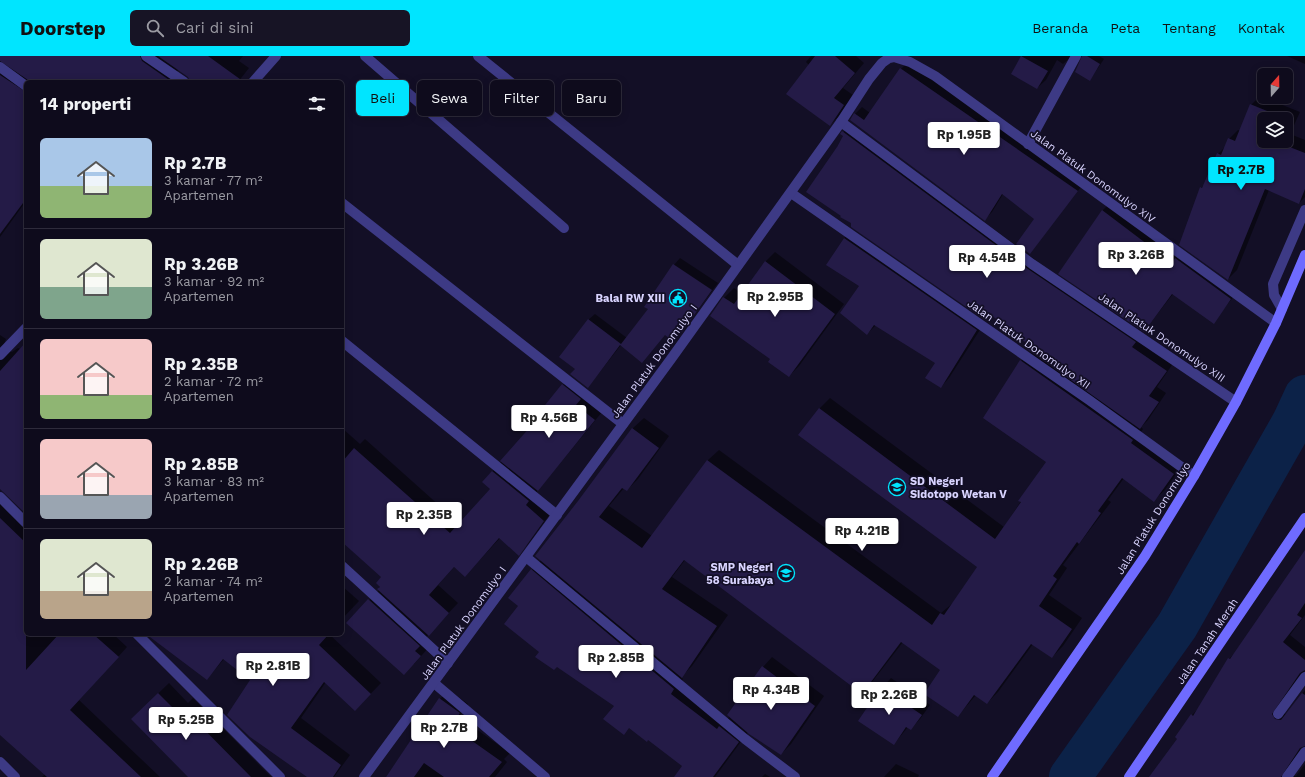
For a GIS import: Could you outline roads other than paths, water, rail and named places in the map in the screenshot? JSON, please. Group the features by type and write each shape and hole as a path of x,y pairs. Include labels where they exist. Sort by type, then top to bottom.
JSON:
{"street":[{"path":"146,56 181,80"},
{"path":"256,80 276,56"},
{"path":"365,56 564,228"},
{"path":"478,56 738,265"},
{"path":"1028,144 1076,56"},
{"name":"Jalan Platuk Donomulyo I","path":"364,777 791,193 869,79 889,58 894,57 910,62 935,76"},
{"path":"0,67 24,85"},
{"name":"Jalan Platuk Donomulyo XIV","path":"935,76 1276,323"},
{"name":"Jalan Platuk Donomulyo XIII","path":"841,122 1032,264 1236,402"},
{"name":"Jalan Platuk Donomulyo XII","path":"791,193 1089,400 1194,476"},
{"path":"344,205 623,424"},
{"path":"1282,309 1274,295 1273,284 1305,210"},
{"name":"Jalan Platuk Donomulyo","path":"992,777 1145,556 1194,476 1236,402 1276,323 1305,254"},
{"path":"2,348 24,330"},
{"path":"344,343 557,515"},
{"path":"0,497 24,521"},
{"name":"Jalan Tanah Merah","path":"1128,777 1305,518"},
{"path":"526,557 745,739 795,777"},
{"path":"344,568 448,663"},
{"path":"139,636 280,777"},
{"path":"1278,714 1305,676"},
{"path":"434,683 545,777"},
{"path":"1287,777 1305,752"},
{"path":"0,762 15,777"}],"waterway":[{"path":"1070,777 1177,626 1293,422 1305,396"}],"place":[{"name":"Balai RW XIII","path":"678,298"},
{"name":"SD Negeri Sidotopo Wetan V","path":"897,487"},
{"name":"SMP Negeri 58 Surabaya","path":"786,573"}]}
